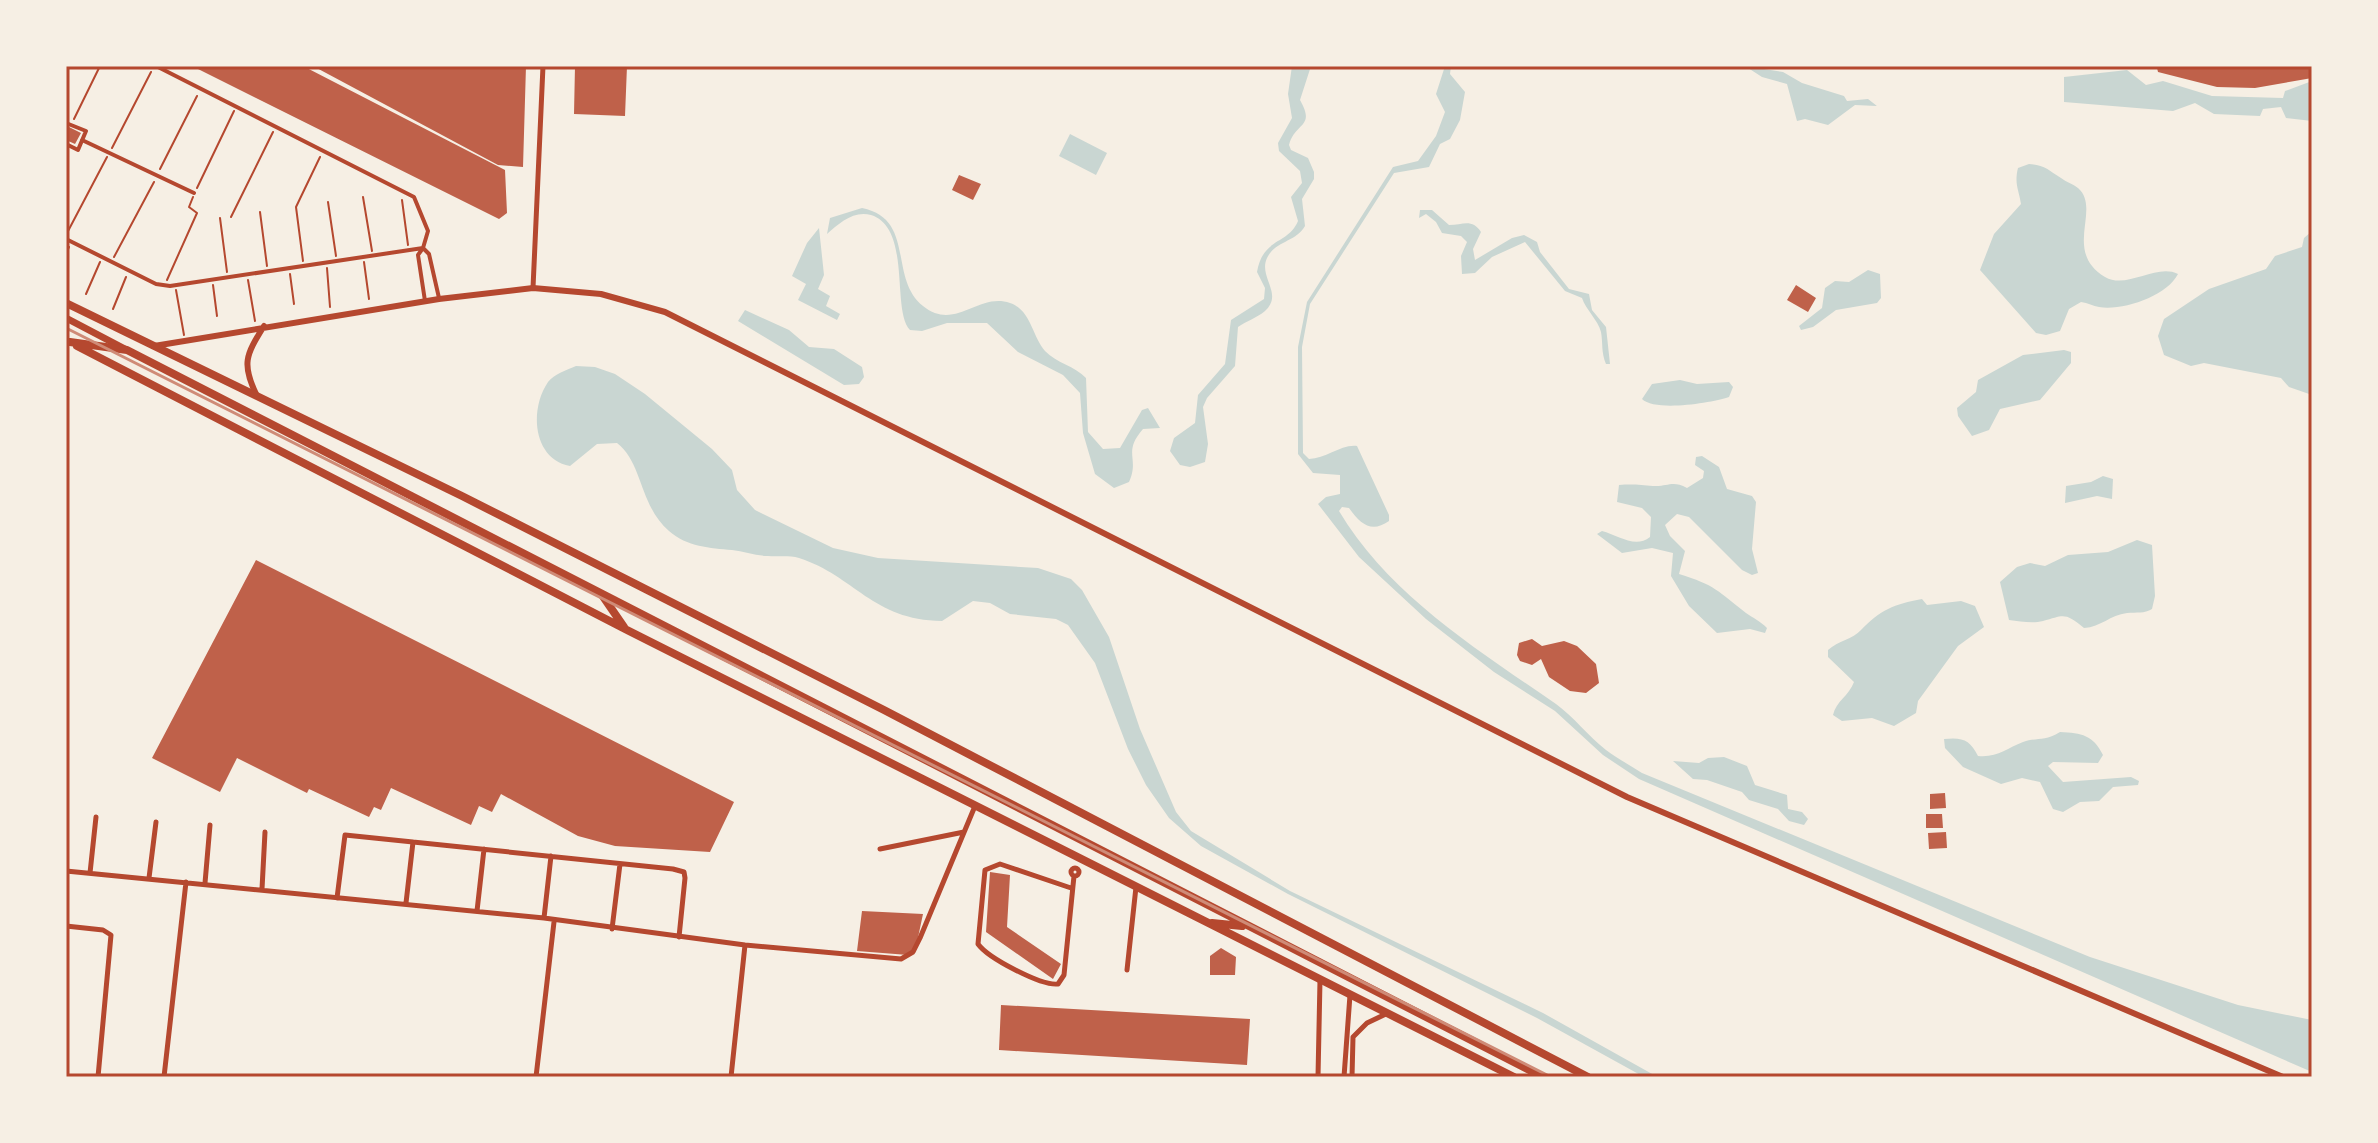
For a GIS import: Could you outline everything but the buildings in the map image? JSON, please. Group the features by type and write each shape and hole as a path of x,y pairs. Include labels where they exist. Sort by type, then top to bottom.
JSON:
{"main road":[{"path":"66,303 462,496 884,710 1588,1077"},
{"path":"66,318 1543,1077"},
{"path":"68,341 127,350"},
{"path":"68,341 975,806 1078,864 1136,887 1389,1013 1500,1073 1514,1077"},
{"path":"599,591 627,630"},
{"path":"1207,923 1247,926"}],"street":[{"path":"155,66 414,197 428,231 418,255 425,301"},
{"path":"533,288 543,66"},
{"path":"66,144 78,150 86,131 69,124"},
{"path":"82,140 194,193"},
{"path":"66,237 164,285 423,248"},
{"path":"423,248 429,254 439,299"},
{"path":"154,346 425,301 533,288 601,294 665,312 1627,797 2283,1077"},
{"path":"258,397 246,373 249,350 260,327"},
{"path":"66,871 406,903 544,918 554,922 679,938 890,959 908,957 920,938 975,806"},
{"path":"90,873 96,817"},
{"path":"149,878 156,822"},
{"path":"205,884 210,825"},
{"path":"262,889 265,832"},
{"path":"880,849 965,832"},
{"path":"337,898 345,835 620,864 684,872 679,938"},
{"path":"406,903 413,842"},
{"path":"477,911 484,849"},
{"path":"544,918 551,856"},
{"path":"612,929 620,864"},
{"path":"1071,888 1000,864 990,866 985,870 978,944 992,957 1047,984 1058,984 1064,975 1074,876 1071,869 1078,864"},
{"path":"164,1077 186,882"},
{"path":"1127,970 1136,887"},
{"path":"536,1077 554,922"},
{"path":"66,926 103,930 111,935 98,1077"},
{"path":"731,1077 745,945"},
{"path":"1318,1077 1320,979"},
{"path":"1344,1077 1350,994"},
{"path":"1352,1077 1353,1037 1361,1028 1389,1013"},
{"path":"1350,1021 1353,1028 1361,1028"}],"path":[{"path":"69,124 100,66"},
{"path":"66,237 155,66"},
{"path":"112,262 200,89"},
{"path":"164,285 197,213 189,207 194,193 236,107"},
{"path":"231,217 275,127"},
{"path":"304,266 296,207 323,151"},
{"path":"405,193 402,198 408,250"},
{"path":"363,197 373,256"},
{"path":"328,202 337,261"},
{"path":"260,212 268,271"},
{"path":"220,218 227,277"},
{"path":"86,294 102,257"},
{"path":"364,257 369,299"},
{"path":"326,263 330,307"},
{"path":"289,268 294,304"},
{"path":"113,309 130,271"},
{"path":"247,274 260,327"},
{"path":"212,280 217,316"},
{"path":"175,285 185,341"}],"shaded area":[{"path":"1292,66 1311,66 1300,100 1305,120 1289,145 1291,150 1308,158 1314,172 1314,179 1302,199 1305,226 1275,248 1267,258 1266,272 1272,292 1270,305 1238,327 1235,366 1203,407 1208,444 1205,462 1190,467 1180,465 1170,451 1174,438 1195,423 1198,395 1225,364 1231,320 1264,299 1265,288 1257,272 1260,261 1270,247 1294,229 1298,221 1291,197 1302,183 1300,171 1279,151 1278,143 1292,118 1288,94"},
{"path":"1445,66 1451,66 1450,74 1465,92 1460,120 1450,139 1440,144 1429,167 1394,173 1310,304 1302,347 1303,453 1309,459 1357,446 1389,521 1372,527 1362,523 1349,508 1342,507 1339,511 1383,569 1437,619 1556,704 1606,750 1642,773 2090,957 2238,1005 2312,1020 2312,1072 1639,779 1603,755 1555,711 1494,672 1426,619 1359,557 1318,504 1326,497 1340,494 1340,475 1313,473 1298,454 1298,347 1307,302 1393,167 1418,161 1436,136 1445,112 1436,94"},
{"path":"1745,66 1783,72 1802,83 1844,96 1847,101 1868,99 1877,106 1855,105 1828,125 1805,119 1797,121 1787,84 1762,77"},
{"path":"2127,70 2146,85 2163,81 2212,96 2283,98 2285,91 2312,81 2312,121 2286,118 2281,107 2263,109 2260,116 2214,114 2195,103 2173,111 2064,102 2064,77"},
{"path":"1070,134 1107,153 1096,175 1059,156"},
{"path":"2029,164 2046,168 2078,188 2084,197 2084,243 2092,267 2114,280 2160,272 2178,274 2172,282 2154,295 2120,307 2099,307 2081,302 2069,309 2060,331 2046,335 2036,333 1980,270 1994,234 2021,204 2018,168"},
{"path":"862,208 879,214 889,224 896,236 906,280 923,306 946,315 998,301 1010,303 1022,311 1045,351 1086,378 1088,432 1103,449 1120,448 1142,410 1148,408 1160,428 1143,429 1137,437 1132,450 1133,467 1129,482 1114,488 1095,474 1083,433 1080,393 1063,375 1018,352 987,323 947,323 922,331 910,330 902,305 896,252 892,236 884,223 871,215 859,214 827,234 830,218"},
{"path":"1420,210 1432,210 1449,225 1467,223 1478,228 1481,232 1473,249 1475,260 1512,238 1524,235 1537,242 1540,252 1569,289 1589,294 1592,310 1606,327 1610,364 1604,360 1601,332 1582,298 1565,291 1525,242 1492,257 1475,273 1462,274 1461,256 1467,242 1461,236 1442,233 1436,222 1426,214 1419,218"},
{"path":"819,228 824,275 818,289 830,296 826,306 840,314 837,320 798,300 806,284 792,276 807,243"},
{"path":"2312,231 2312,395 2289,387 2281,378 2204,363 2191,366 2164,355 2158,336 2164,319 2209,289 2266,269 2275,256 2302,247 2304,238"},
{"path":"1868,270 1880,274 1881,298 1877,303 1836,310 1813,327 1801,330 1799,326 1822,308 1825,288 1835,281 1849,282"},
{"path":"745,310 789,330 809,347 834,349 862,367 864,377 859,384 844,385 738,321"},
{"path":"2064,350 2071,352 2071,363 2040,400 2000,409 1989,430 1972,436 1958,416 1957,408 1976,392 1978,380 2023,355"},
{"path":"576,366 595,367 615,374 645,394 712,449 732,470 737,490 755,510 833,548 878,558 1038,568 1071,579 1082,590 1109,637 1140,729 1176,812 1191,831 1290,891 1543,1013 1654,1075 1644,1077 1537,1018 1288,894 1201,846 1169,818 1146,785 1128,749 1095,663 1068,625 1056,619 1010,614 990,603 973,601 942,621 898,613 865,596 835,575 799,558 707,547 691,544 676,536 659,521 632,462 617,443 597,444 570,466 558,462 542,444 538,432 538,406 548,382"},
{"path":"1680,380 1697,384 1729,382 1733,387 1729,397 1697,404 1659,405 1642,399 1652,384"},
{"path":"1702,456 1719,467 1727,489 1752,496 1756,502 1752,549 1758,573 1752,575 1742,570 1689,517 1677,514 1665,525 1670,536 1685,551 1679,574 1716,589 1767,628 1765,633 1750,629 1717,633 1689,606 1671,576 1673,553 1652,548 1622,553 1597,534 1602,531 1638,542 1650,537 1651,517 1642,508 1617,502 1619,485 1674,484 1687,488 1703,478 1704,471 1695,465 1696,457"},
{"path":"2103,476 2113,479 2112,499 2097,496 2065,503 2066,486 2091,482"},
{"path":"2137,540 2152,545 2155,596 2152,609 2121,614 2084,628 2064,616 2035,622 2009,620 2000,582 2017,567 2030,563 2045,566 2068,555 2108,552"},
{"path":"1922,599 1927,605 1961,601 1975,606 1984,627 1958,646 1918,701 1916,713 1894,726 1872,718 1842,721 1833,715 1854,682 1828,657 1828,650 1858,633 1888,609"},
{"path":"2060,732 2086,736 2103,755 2098,763 2053,762 2048,766 2063,782 2131,777 2139,781 2138,785 2113,787 2099,801 2080,802 2063,812 2053,809 2040,782 2022,778 2001,784 1963,767 1945,748 1944,739 1965,741 1978,756 1985,756"},
{"path":"1724,757 1747,766 1755,785 1787,795 1788,809 1802,812 1808,819 1804,825 1789,821 1778,809 1749,800 1742,792 1707,780 1693,779 1673,761 1699,763 1708,758"}],"railway":[{"path":"66,328 1551,1077"}]}
